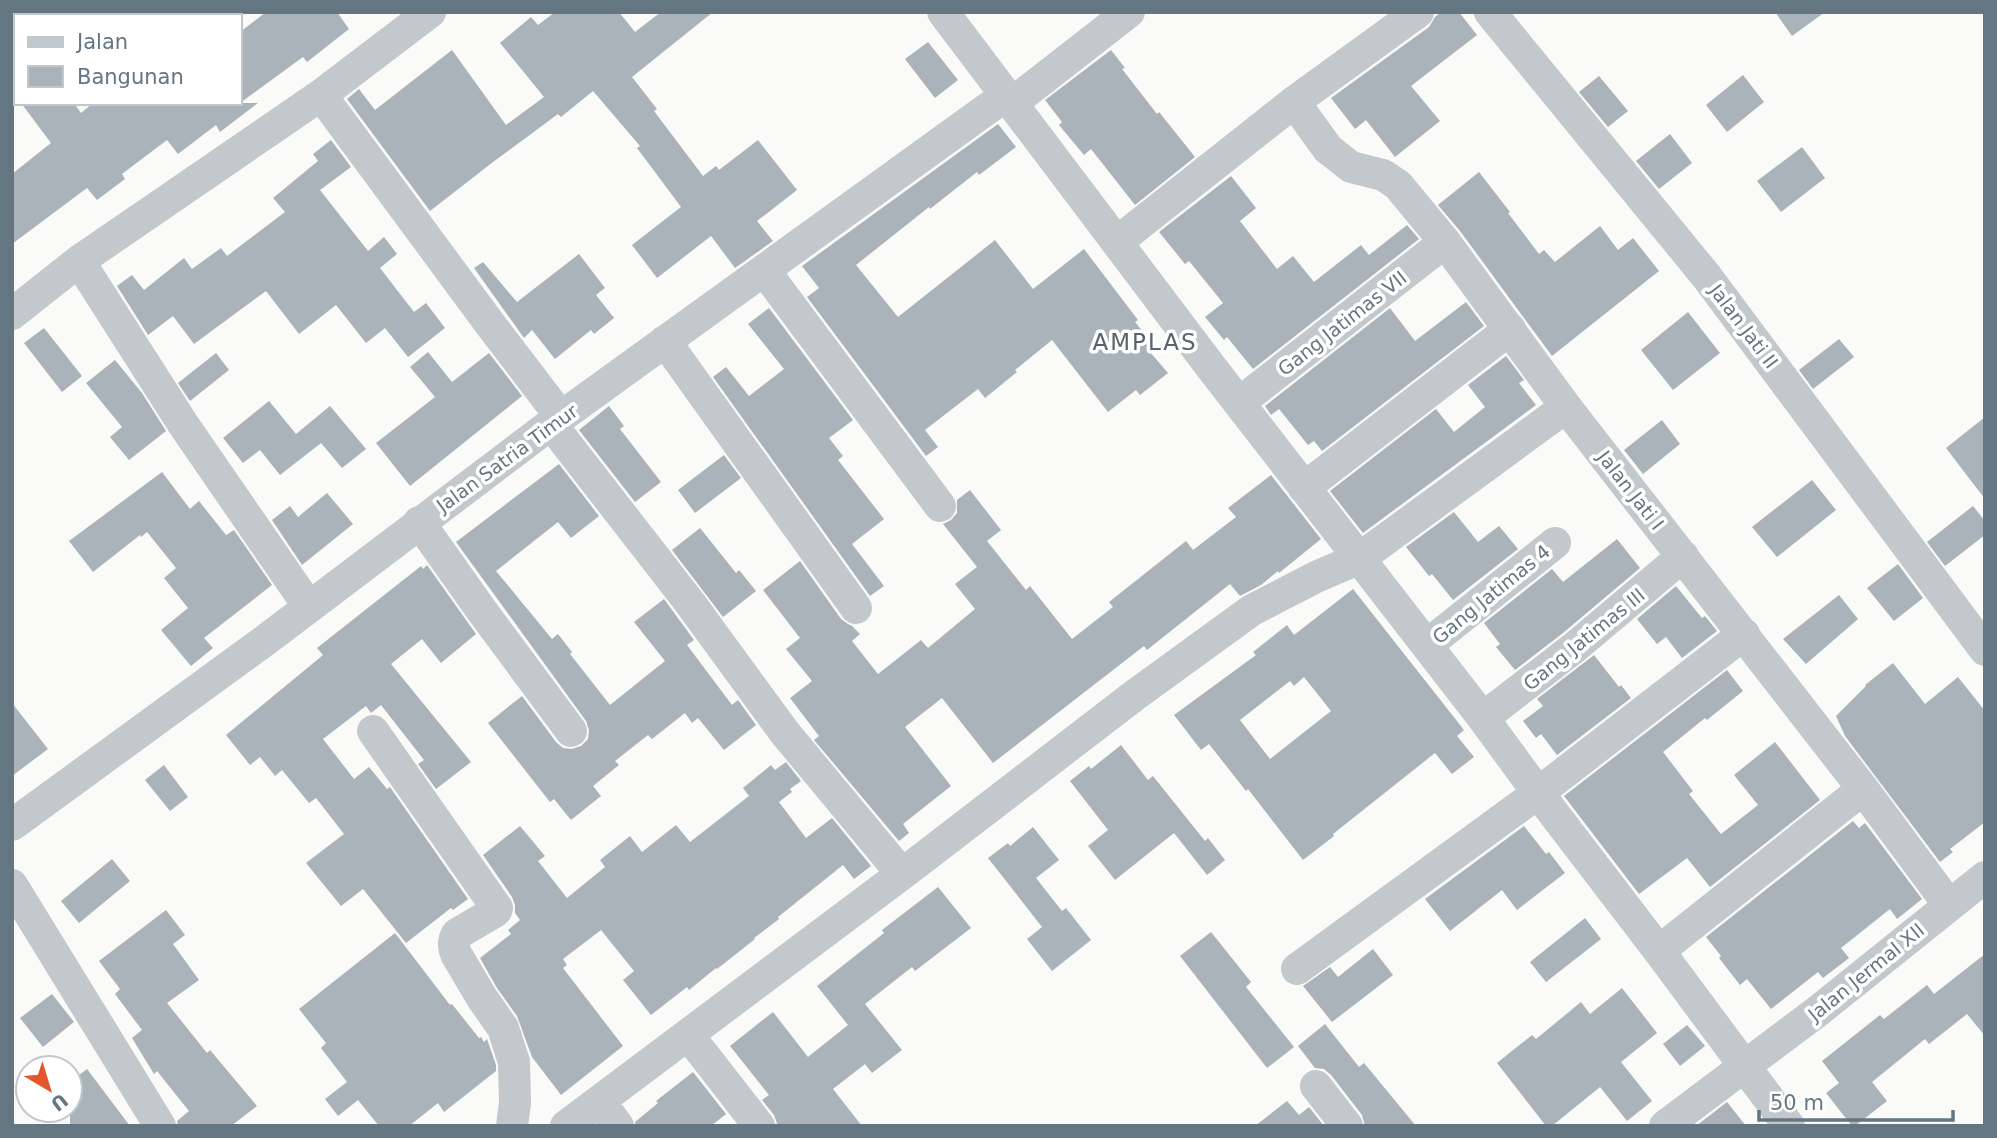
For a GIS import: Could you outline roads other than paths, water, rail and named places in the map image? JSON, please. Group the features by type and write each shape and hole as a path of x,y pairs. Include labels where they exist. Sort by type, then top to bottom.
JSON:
{"street":[{"path":"12,314 79,261 321,94 430,12"},
{"path":"943,12 1239,404 1483,718 1789,1126"},
{"name":"Jalan Satria Timur","path":"12,825 665,341 1129,12"},
{"path":"1117,242 1294,102 1418,12"},
{"name":"Jalan Jati II","path":"1490,12 1707,277 1985,650"},
{"path":"321,94 785,733 902,874"},
{"name":"Jalan Jati I","path":"1294,102 1328,149 1352,167 1383,175 1398,185 1445,242 1566,407 1744,634 1949,905"},
{"name":"Gang Jatimas VII","path":"1239,404 1445,242"},
{"path":"79,261 183,424 309,607"},
{"path":"764,270 940,506"},
{"path":"1304,488 1510,328"},
{"path":"665,341 856,608"},
{"path":"566,1126 609,1113 689,1035 1135,695 1252,610 1360,558 1566,407"},
{"path":"419,522 571,731"},
{"name":"Gang Jatimas 4","path":"1427,645 1555,543"},
{"name":"Gang Jatimas III","path":"1483,718 1575,647 1683,556"},
{"path":"1297,969 1538,793 1744,634"},
{"path":"373,731 497,908 457,934 453,947 482,998 503,1028 514,1062 515,1103 512,1126"},
{"path":"1659,951 1863,789"},
{"name":"Jalan Jermal XII","path":"1665,1126 1818,1011 1985,877"},
{"path":"12,885 160,1126"},
{"path":"689,1035 759,1126"},
{"path":"1316,1086 1347,1126"}],"district":[{"name":"AMPLAS","path":"1145,342"}]}
